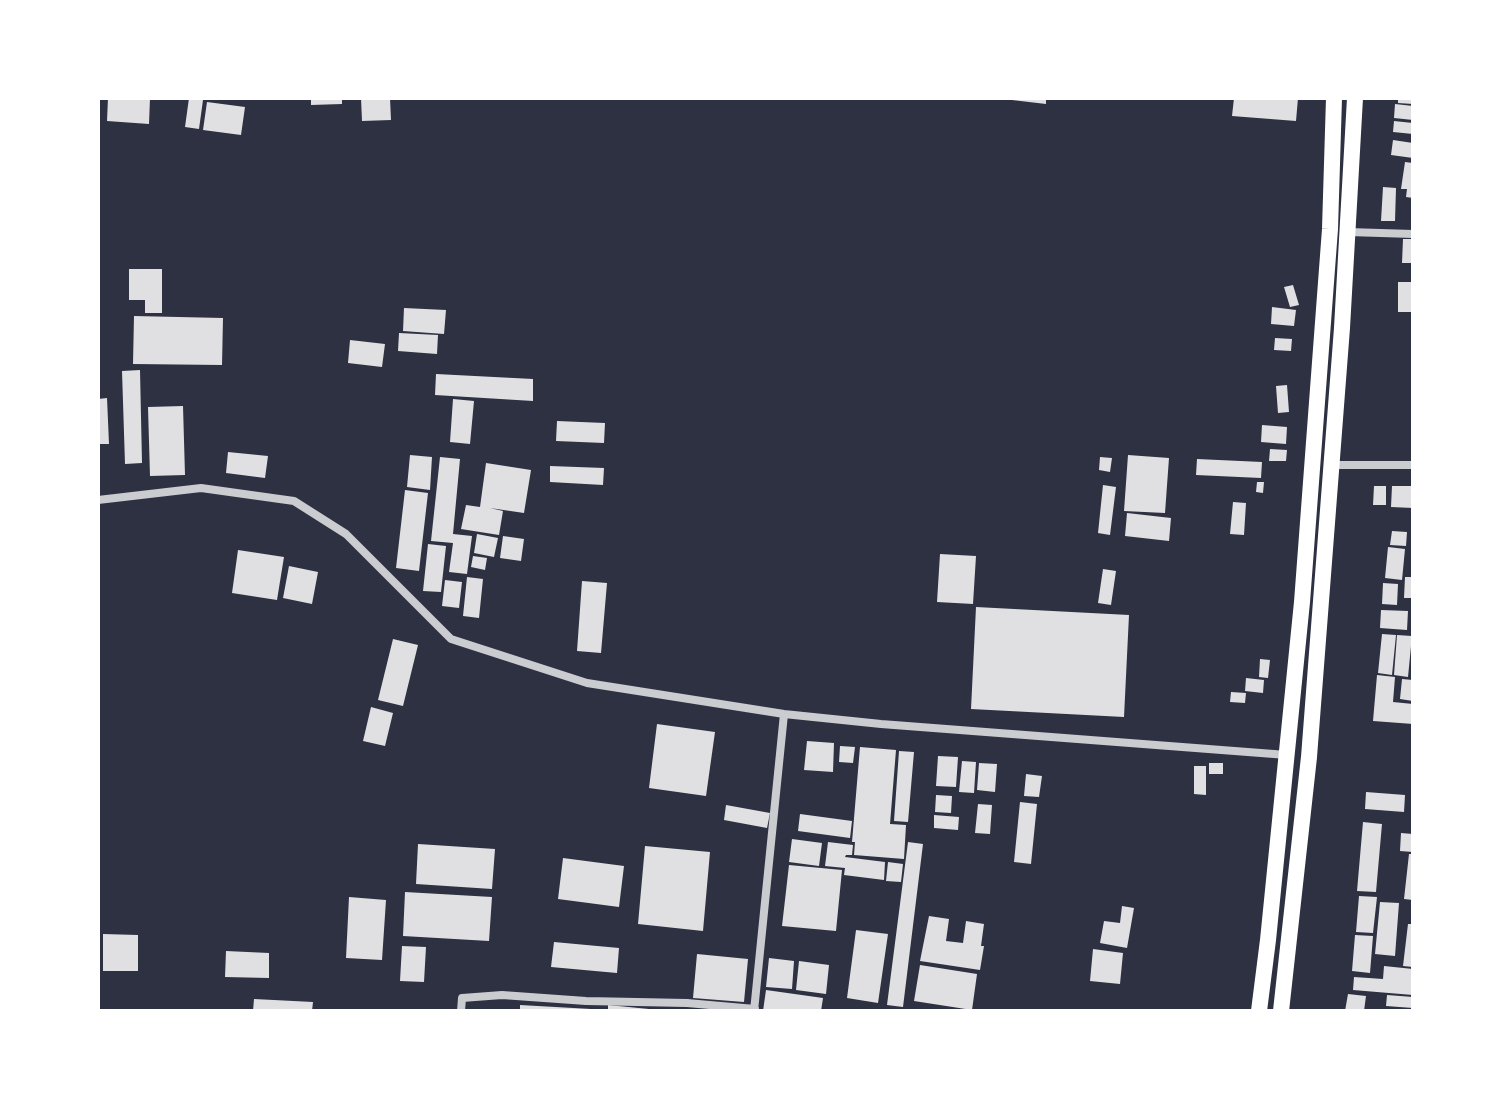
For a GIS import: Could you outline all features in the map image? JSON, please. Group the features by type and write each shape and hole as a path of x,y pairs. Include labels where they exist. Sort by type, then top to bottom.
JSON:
{"highway":[{"path":"1259,1011 1303,586 1325,313 1334,98"},
{"path":"1281,1011 1309,757 1355,98"}],"street":[{"path":"1348,232 1413,234"},
{"path":"1331,465 1413,465"},
{"path":"98,500 201,488 294,501 346,534 451,639 587,683 784,714 881,724 1287,755"},
{"path":"461,1011 462,998 502,995 687,1003 755,1010 784,714"}],"building":[{"path":"108,98 150,98 149,124 107,121"},
{"path":"189,98 203,100 199,129 185,127"},
{"path":"311,98 342,98 342,104 311,105"},
{"path":"361,98 390,98 391,120 362,121"},
{"path":"1046,98 1046,104 1012,100"},
{"path":"1234,98 1298,98 1296,121 1232,116"},
{"path":"1398,98 1413,98 1413,104 1398,103"},
{"path":"207,102 245,107 241,135 203,130"},
{"path":"1395,104 1413,106 1413,120 1394,118"},
{"path":"1394,121 1413,123 1413,134 1393,132"},
{"path":"1393,140 1413,143 1413,158 1391,155"},
{"path":"1405,162 1413,163 1413,198 1406,197 1407,189 1401,189"},
{"path":"1383,187 1396,188 1395,221 1381,221"},
{"path":"1403,239 1413,239 1413,263 1402,263"},
{"path":"129,269 162,269 162,313 145,313 145,300 129,300"},
{"path":"1398,282 1413,282 1413,312 1398,312"},
{"path":"1293,285 1299,305 1290,307 1284,287"},
{"path":"1272,307 1296,310 1294,326 1271,324"},
{"path":"404,308 446,310 444,334 403,331"},
{"path":"134,316 223,318 222,365 133,364"},
{"path":"399,333 438,335 437,354 398,351"},
{"path":"1275,338 1292,339 1291,351 1274,350"},
{"path":"350,340 385,344 382,367 348,363"},
{"path":"140,370 142,463 125,464 122,371"},
{"path":"436,374 533,379 533,401 435,395"},
{"path":"1287,385 1289,412 1278,413 1276,386"},
{"path":"107,398 109,444 98,444 98,399"},
{"path":"453,399 474,401 470,444 450,442"},
{"path":"183,406 185,475 150,476 148,407"},
{"path":"557,421 605,423 604,443 556,441"},
{"path":"1262,425 1287,427 1286,444 1261,442"},
{"path":"1270,449 1287,450 1286,461 1269,461"},
{"path":"228,452 268,456 265,478 226,473"},
{"path":"410,455 432,457 430,490 407,487"},
{"path":"1128,455 1169,458 1165,513 1124,511"},
{"path":"440,457 460,459 453,534 472,536 467,574 449,572 453,543 431,541"},
{"path":"1100,457 1112,458 1110,472 1099,470"},
{"path":"1197,459 1262,462 1261,478 1196,475"},
{"path":"486,463 531,470 524,513 490,508 503,511 499,535 461,529 466,505 480,507"},
{"path":"550,466 604,468 603,485 550,482"},
{"path":"1257,482 1264,482 1263,493 1256,492"},
{"path":"1103,485 1116,487 1110,535 1098,533"},
{"path":"1374,486 1386,486 1386,505 1373,505"},
{"path":"1392,486 1413,486 1413,508 1391,507"},
{"path":"405,490 428,493 419,571 396,568"},
{"path":"1233,502 1246,503 1244,535 1230,534"},
{"path":"1127,513 1171,518 1169,541 1125,536"},
{"path":"1392,531 1407,532 1406,546 1390,545"},
{"path":"477,534 498,538 494,557 474,553"},
{"path":"503,536 524,539 521,561 500,558"},
{"path":"428,544 446,546 441,592 423,591"},
{"path":"1388,547 1405,549 1402,580 1385,578"},
{"path":"238,550 284,557 277,600 232,593"},
{"path":"940,554 976,556 973,604 937,602"},
{"path":"473,556 487,558 485,570 471,567"},
{"path":"289,566 318,572 312,604 283,598"},
{"path":"1103,569 1116,571 1111,605 1098,603"},
{"path":"467,577 483,579 479,618 463,616"},
{"path":"1405,577 1413,577 1413,598 1404,598"},
{"path":"445,580 462,582 459,608 442,606"},
{"path":"582,581 607,583 601,653 577,651"},
{"path":"1383,583 1398,584 1397,605 1382,604"},
{"path":"976,607 1129,615 1124,717 971,709"},
{"path":"1381,610 1408,611 1407,630 1380,628"},
{"path":"1382,634 1396,635 1392,675 1378,673"},
{"path":"1397,635 1412,636 1408,677 1394,675"},
{"path":"393,639 418,645 403,706 378,700"},
{"path":"1260,659 1270,660 1268,678 1259,677"},
{"path":"1377,675 1395,677 1393,702 1413,704 1413,724 1373,721"},
{"path":"1246,678 1264,680 1263,693 1245,691"},
{"path":"1402,679 1413,680 1413,701 1400,699"},
{"path":"1231,692 1246,693 1245,703 1230,702"},
{"path":"371,707 393,713 385,746 363,741"},
{"path":"657,724 715,732 706,796 649,788"},
{"path":"807,741 834,743 833,772 804,770"},
{"path":"840,746 855,747 853,763 839,762"},
{"path":"860,747 896,750 890,824 906,825 904,859 854,855 855,842 852,842"},
{"path":"899,751 914,752 908,822 894,821"},
{"path":"938,756 958,757 956,787 936,786"},
{"path":"962,761 976,762 974,793 959,792"},
{"path":"979,763 997,764 995,792 977,790"},
{"path":"1209,763 1223,763 1223,774 1209,774"},
{"path":"1194,766 1206,766 1206,795 1194,794"},
{"path":"1026,774 1042,776 1039,797 1024,796"},
{"path":"1366,792 1405,795 1404,812 1365,809"},
{"path":"936,795 952,796 951,813 935,812"},
{"path":"1020,802 1037,804 1031,864 1014,862"},
{"path":"978,804 992,805 990,834 975,833"},
{"path":"726,805 770,813 767,828 724,820"},
{"path":"800,814 852,821 850,838 798,831"},
{"path":"934,815 959,817 958,830 934,828"},
{"path":"1363,822 1382,824 1376,892 1357,891"},
{"path":"1401,833 1413,834 1413,852 1400,851"},
{"path":"792,839 822,843 819,866 789,862"},
{"path":"828,842 853,845 852,855 845,857 885,862 884,880 844,875 845,868 825,866"},
{"path":"908,842 923,844 903,1007 887,1005"},
{"path":"418,844 495,849 492,889 416,884"},
{"path":"645,846 710,852 703,931 638,924"},
{"path":"1409,854 1413,854 1413,900 1404,899"},
{"path":"563,858 624,866 619,907 558,899"},
{"path":"888,862 903,864 901,882 886,881"},
{"path":"789,865 842,870 836,931 782,926"},
{"path":"405,892 492,897 489,941 403,936"},
{"path":"1359,896 1377,897 1373,933 1356,932"},
{"path":"349,897 386,900 382,960 346,958"},
{"path":"1380,902 1399,903 1395,956 1375,954"},
{"path":"1122,906 1134,908 1127,948 1100,943 1104,921 1120,923"},
{"path":"929,916 949,919 946,941 963,943 966,921 984,924 980,970 920,961"},
{"path":"1408,924 1413,924 1413,967 1403,966"},
{"path":"856,930 888,934 878,1003 847,998"},
{"path":"103,934 138,935 138,971 103,971"},
{"path":"1355,935 1373,936 1370,973 1352,971"},
{"path":"554,942 619,948 617,973 551,967"},
{"path":"402,946 426,947 424,982 400,981"},
{"path":"1093,949 1123,953 1120,984 1090,981"},
{"path":"226,951 269,953 269,978 225,977"},
{"path":"697,954 748,959 744,1002 693,998"},
{"path":"769,958 794,961 792,989 766,987"},
{"path":"799,961 829,965 826,994 796,990"},
{"path":"920,965 977,974 972,1010 914,1001"},
{"path":"1384,966 1413,969 1413,995 1353,990 1354,977 1383,979"},
{"path":"766,990 823,998 821,1011 763,1011"},
{"path":"1348,994 1366,996 1364,1011 1345,1011"},
{"path":"1387,995 1413,997 1413,1008 1386,1006"},
{"path":"254,999 313,1002 312,1011 253,1011"},
{"path":"520,1005 591,1009 591,1011 520,1011"},
{"path":"608,1005 649,1009 649,1011 608,1011"}]}
